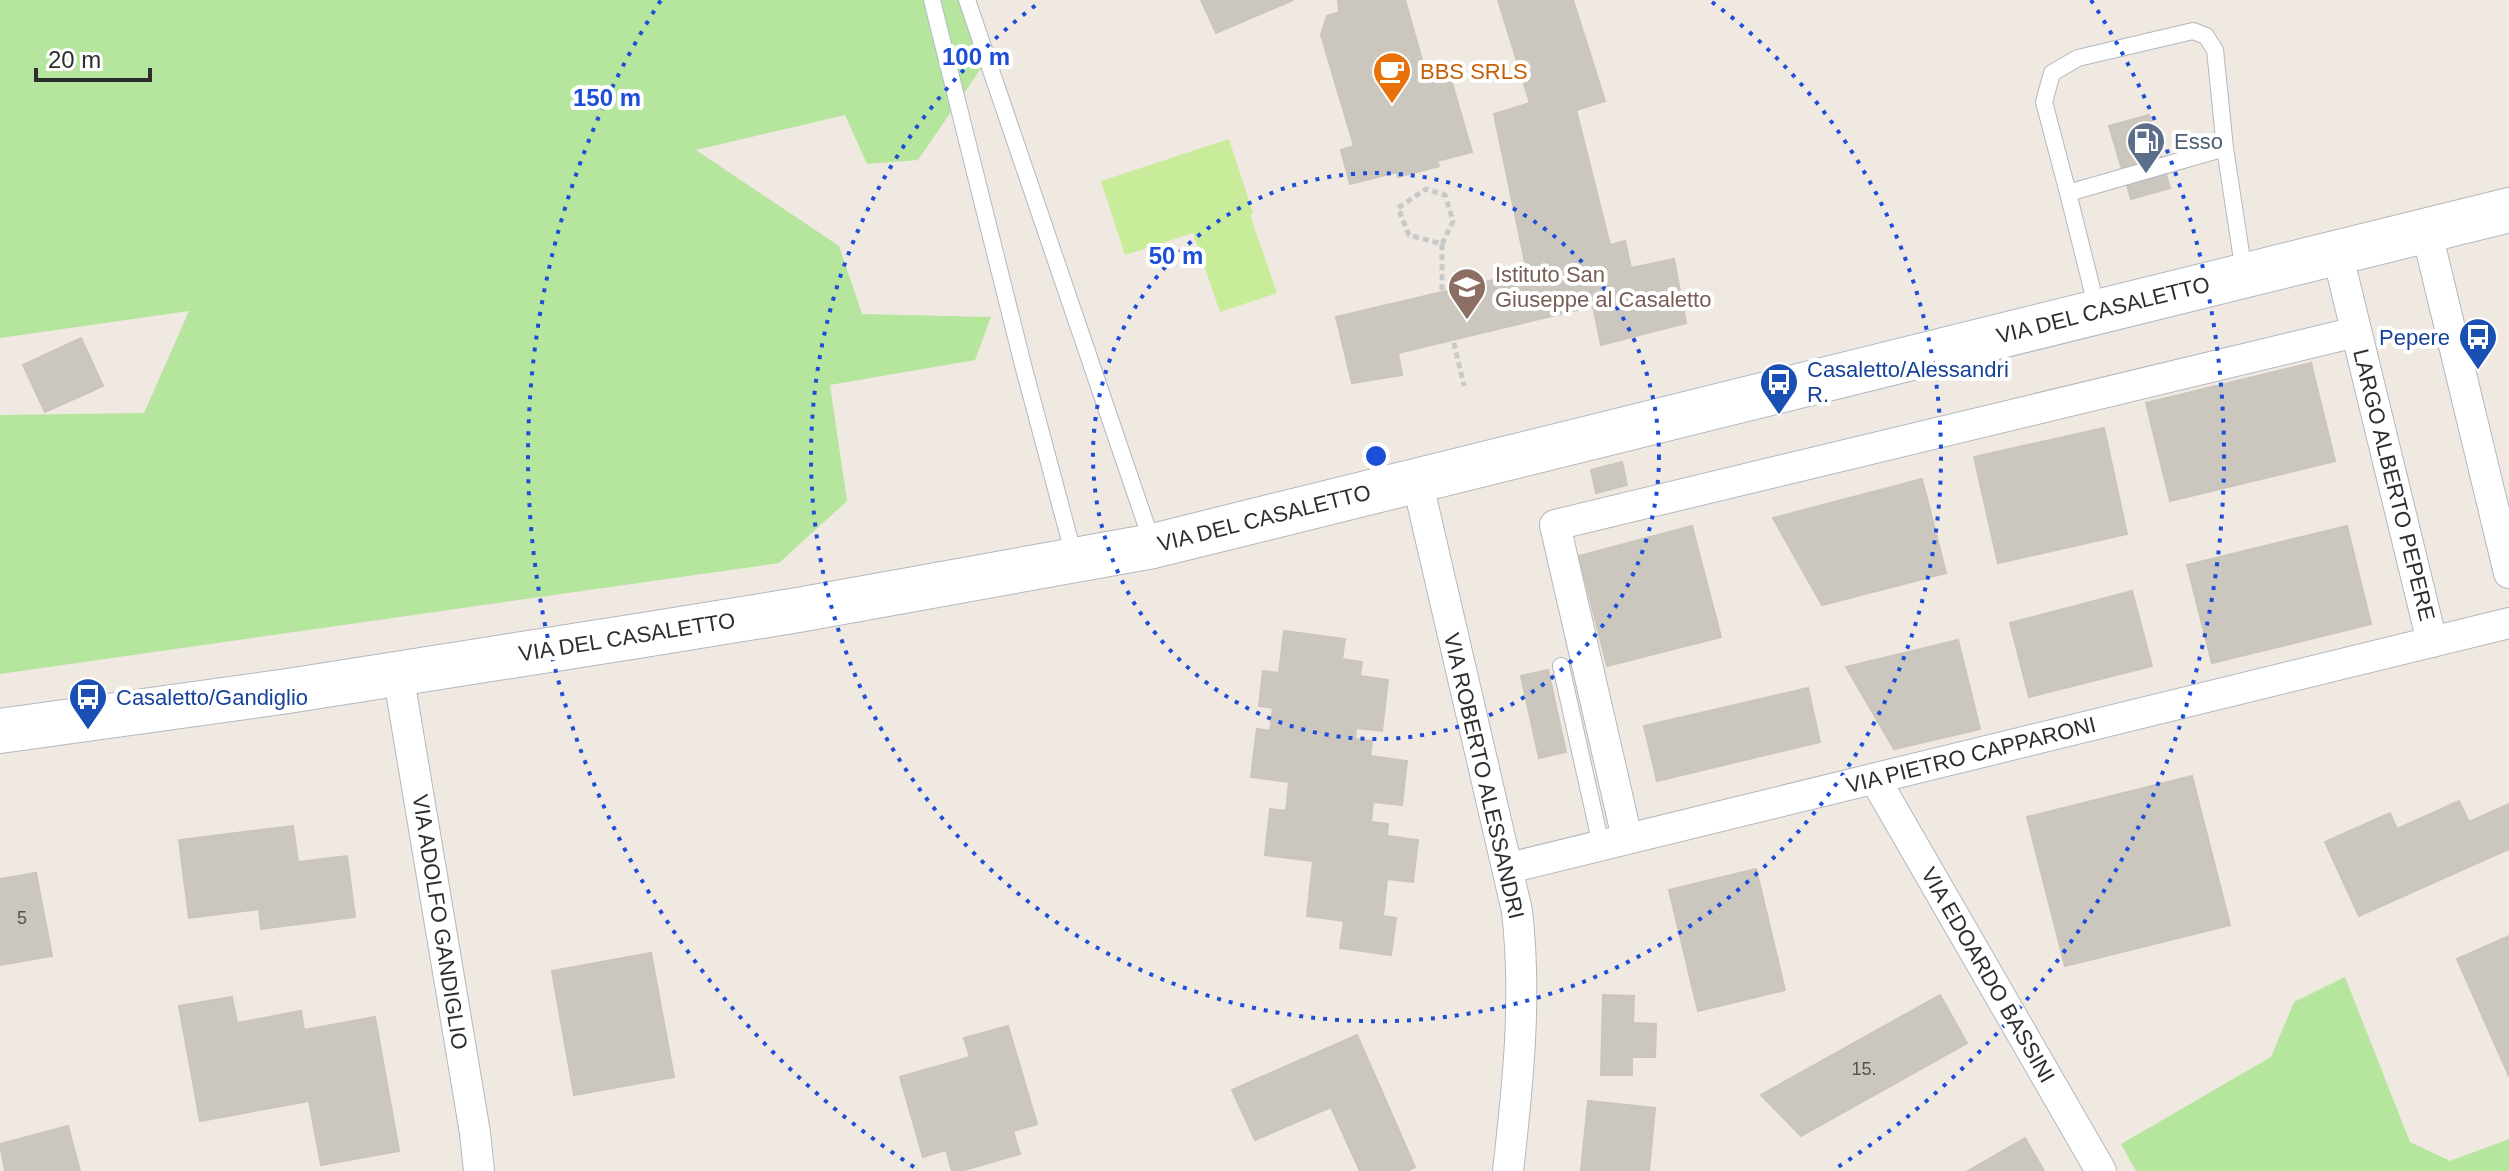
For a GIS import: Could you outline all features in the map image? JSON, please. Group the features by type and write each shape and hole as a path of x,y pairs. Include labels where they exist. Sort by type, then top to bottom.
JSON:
{"street":[{"name":"VIA DEL CASALETTO","path":"0,731 798,610 1153,546 2509,210"},
{"path":"2426,229 2509,573"},
{"name":"LARGO ALBERTO PEPERE","path":"2337,252 2432,642 2509,623"},
{"path":"1614,841 1555,525 2356,332"},
{"name":"VIA ROBERTO ALESSANDRI","path":"1417,480 1509,868 1522,951 1522,1037 1508,1171"},
{"name":"VIA PIETRO CAPPARONI","path":"1509,868 2432,642"},
{"name":"VIA ADOLFO GANDIGLIO","path":"398,673 479,1171"},
{"name":"VIA EDOARDO BASSINI","path":"1875,779 2101,1171"}],"lane":[{"path":"932,0 1075,561"},
{"path":"967,0 1153,546"},
{"path":"2098,311 2044,102 2052,73 2078,58 2193,31 2206,36 2215,50 2225,148 2244,274"},
{"path":"2068,193 2225,148"},
{"path":"1561,666 1614,841"}],"path":[{"path":"1442,244 1409,235 1398,208 1426,189 1445,195 1453,221 1442,244 1442,292 1464,386"}],"green space":[{"path":"0,0 959,0 982,67 918,160 867,164 845,115 696,150 839,246 862,314 991,317 975,360 830,385 847,501 779,563 0,674 0,415 144,413 189,311 0,338"},
{"path":"1229,139 1253,213 1250,215 1277,293 1220,312 1193,233 1125,255 1101,181"},
{"path":"2345,977 2410,1142 2450,1161 2509,1139 2509,1171 2136,1171 2121,1144 2271,1057 2294,1002"}],"building":[{"path":"1201,0 1293,0 1216,33"},
{"path":"1338,0 1405,0 1424,67 1446,62 1472,152 1437,161 1439,166 1398,177 1397,172 1350,184 1341,150 1354,146 1321,35 1327,16 1339,12"},
{"path":"1498,0 1573,0 1605,101 1576,110 1610,245 1625,241 1631,268 1674,259 1686,323 1601,345 1593,306 1398,353 1402,375 1352,383 1336,317 1527,272 1494,114 1530,103"},
{"path":"2149,115 2170,188 2131,199 2109,126"},
{"path":"81,338 103,386 45,412 23,365"},
{"path":"2311,363 2335,461 2170,501 2146,403"},
{"path":"2104,428 2127,534 1998,563 1974,457"},
{"path":"1622,462 1627,485 1596,493 1591,470"},
{"path":"1922,479 1946,573 1822,605 1773,518"},
{"path":"1692,526 1721,637 1607,666 1579,556"},
{"path":"2347,526 2371,624 2212,663 2187,565"},
{"path":"2132,591 2152,666 2029,697 2010,623"},
{"path":"1284,631 1345,639 1342,659 1362,662 1360,676 1388,680 1382,731 1356,728 1355,739 1372,741 1370,756 1407,761 1402,805 1373,802 1371,822 1388,824 1387,836 1418,840 1413,882 1387,879 1383,916 1396,918 1391,955 1340,948 1344,921 1307,916 1313,861 1265,855 1270,809 1286,811 1289,782 1251,777 1257,729 1270,731 1273,708 1259,706 1263,671 1279,673"},
{"path":"1958,640 1980,729 1894,749 1846,667"},
{"path":"1548,670 1566,752 1539,758 1521,676"},
{"path":"1808,688 1820,742 1657,781 1644,726"},
{"path":"2192,776 2230,925 2065,966 2027,817"},
{"path":"2459,801 2469,822 2509,804 2509,849 2359,916 2325,842 2390,813 2397,829"},
{"path":"293,826 298,862 347,856 355,917 261,929 259,909 189,918 179,840"},
{"path":"1756,869 1785,990 1698,1011 1669,890"},
{"path":"36,873 52,956 0,965 0,879"},
{"path":"2509,936 2509,1076 2457,959"},
{"path":"651,953 674,1077 574,1095 552,971"},
{"path":"1603,995 1634,996 1633,1023 1656,1024 1655,1057 1632,1057 1632,1075 1601,1075"},
{"path":"1940,995 1967,1043 1801,1136 1761,1095"},
{"path":"232,997 237,1023 301,1011 304,1030 375,1017 399,1151 321,1165 309,1101 200,1121 179,1006"},
{"path":"1008,1026 1037,1124 1013,1131 1020,1154 961,1171 952,1171 946,1150 923,1157 900,1077 970,1057 964,1038"},
{"path":"1357,1035 1415,1167 1407,1171 1360,1171 1331,1107 1255,1140 1232,1090"},
{"path":"1588,1101 1655,1108 1649,1171 1581,1171"},
{"path":"68,1126 80,1171 5,1171 0,1144"},
{"path":"2025,1138 2044,1171 1968,1171"}],"place":[{"name":"BBS SRLS","path":"1392,105"},
{"name":"Esso","path":"2146,175"},
{"name":"Istituto San Giuseppe al Casaletto","path":"1467,321"},
{"name":"Pepere","path":"2478,371"},
{"name":"Casaletto/Alessandri R.","path":"1779,416"},
{"name":"Casaletto/Gandiglio","path":"88,731"}]}
